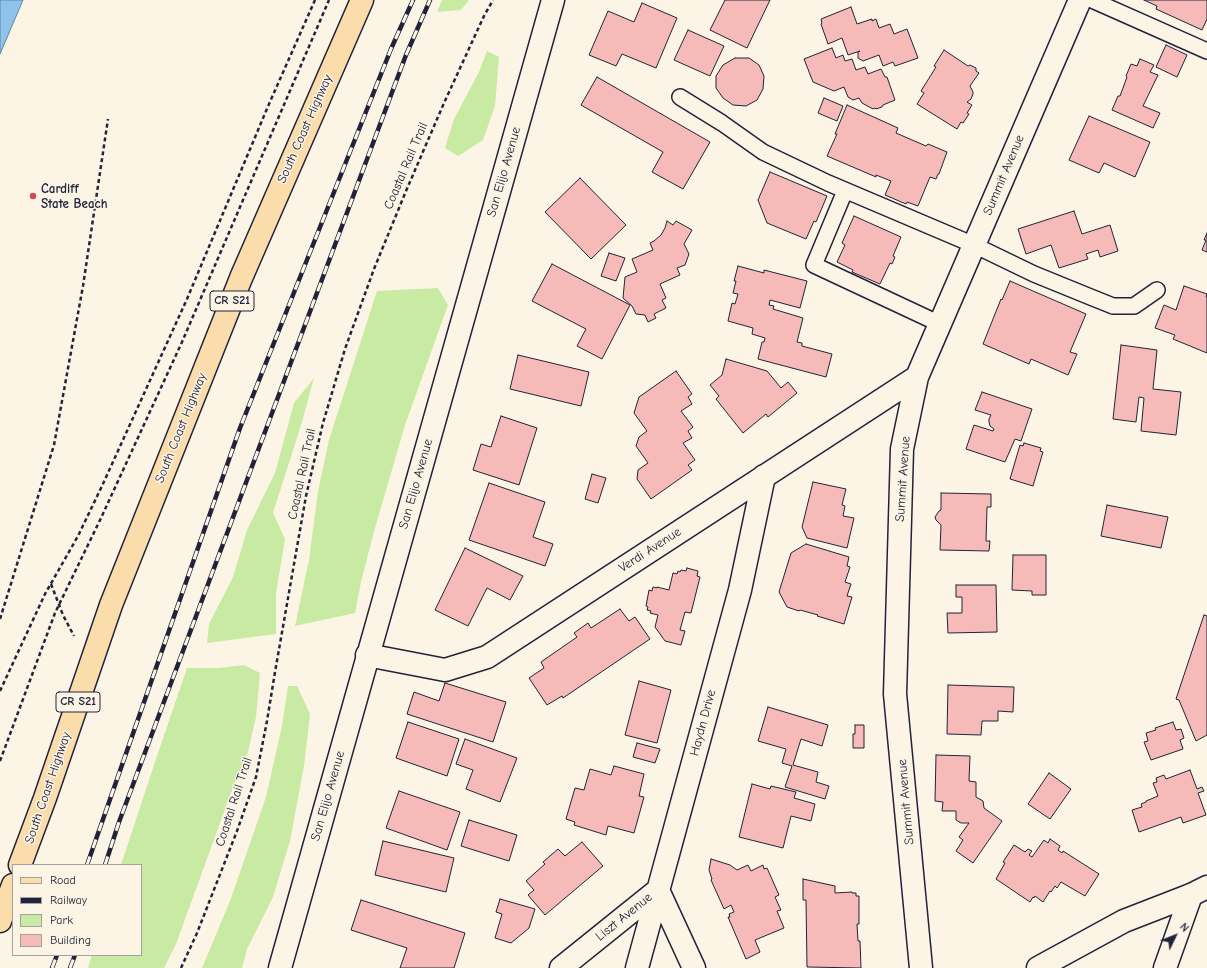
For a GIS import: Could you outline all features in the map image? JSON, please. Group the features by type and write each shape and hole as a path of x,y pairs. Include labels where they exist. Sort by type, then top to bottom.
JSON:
{"main road":[{"name":"South Coast Highway","path":"20,864 45,798 111,605 241,278 362,0"},
{"path":"0,921 12,888"}],"street":[{"name":"San Elijo Avenue","path":"280,968 552,0"},
{"name":"Summit Avenue","path":"921,968 895,694 902,449 917,377 1080,0"},
{"name":"Verdi Avenue","path":"367,655 445,670 487,657 917,377"},
{"name":"Haydn Drive","path":"637,968 740,590 764,476"},
{"name":"Liszt Avenue","path":"561,968 658,890 694,968"},
{"path":"1038,968 1124,921 1199,891"},
{"path":"1165,968 1199,891"}],"lane":[{"path":"1092,0 1207,51"},
{"path":"680,97 722,123 763,152 845,191 974,245 1034,274 1093,298 1113,306 1134,306 1157,290"},
{"path":"845,191 814,265 940,324"}],"path":[{"path":"0,691 51,584 78,536 102,486 187,299 269,104 315,0"},
{"path":"0,761 41,649 60,604 108,504 179,349 329,0"},
{"name":"Coastal Rail Trail","path":"181,968 197,934 237,831 256,777 306,496 323,423 345,349 374,269 412,176 474,36 494,0"},
{"path":"0,619 54,445 83,286 108,119"},
{"path":"51,584 63,615 77,641"}],"green space":[{"path":"442,0 469,0 461,10 437,12"},
{"path":"487,51 499,57 495,106 483,140 458,156 445,148 454,119 479,72"},
{"path":"438,288 448,305 405,425 373,535 355,613 295,626 309,560 318,491 329,440 377,291"},
{"path":"314,378 302,422 273,513 285,539 276,593 276,634 207,643 209,624 233,577 247,530 275,473 294,403"},
{"path":"244,665 260,673 256,717 247,756 236,779 176,944 164,968 88,968 92,956 142,956 142,864 121,864 187,668 219,668"},
{"path":"288,686 297,686 310,714 304,766 290,841 273,897 247,949 242,968 202,968 230,901 266,797 282,726"}],"water":[{"path":"0,0 23,0 0,54"}],"building":[{"path":"725,0 770,0 747,48 710,30"},
{"path":"1144,0 1207,0 1207,19 1202,30 1156,9 1157,6"},
{"path":"642,3 677,18 656,68 622,54 616,66 589,55 608,11 634,22"},
{"path":"851,7 857,24 876,19 879,28 890,24 894,34 907,29 918,58 895,66 893,62 883,66 879,55 863,61 858,58 858,52 860,51 848,55 842,38 828,44 821,24 821,19"},
{"path":"688,30 724,46 710,76 674,60"},
{"path":"1166,45 1187,55 1177,77 1156,67"},
{"path":"832,48 836,58 843,55 845,61 852,59 856,70 865,67 868,74 881,69 885,77 887,77 895,100 883,105 882,107 873,109 862,103 859,98 853,100 848,97 844,87 834,91 813,82 804,59"},
{"path":"944,50 968,66 970,65 976,68 976,71 979,73 970,86 973,94 971,99 967,102 972,105 967,113 969,114 963,123 961,122 957,129 917,104 924,93 921,91 936,67 934,66"},
{"path":"735,58 749,58 759,65 764,76 763,89 757,100 746,106 733,105 723,98 716,88 716,76 723,65"},
{"path":"1140,59 1154,65 1150,72 1158,75 1143,106 1160,113 1153,128 1112,110 1118,96 1120,96 1131,64 1137,66"},
{"path":"597,77 710,142 683,189 652,172 663,152 581,105"},
{"path":"824,98 843,106 837,121 818,113"},
{"path":"847,105 898,128 896,133 926,146 928,144 947,152 939,174 936,179 930,177 918,206 907,202 906,204 885,195 891,181 876,175 876,177 827,156 837,134 835,134"},
{"path":"1089,116 1150,142 1135,177 1104,163 1099,173 1069,160"},
{"path":"770,172 827,196 816,222 814,221 806,239 767,223 758,200"},
{"path":"580,178 626,225 591,259 545,212"},
{"path":"1074,211 1082,234 1110,225 1118,251 1100,257 1098,250 1086,254 1088,259 1059,268 1051,245 1026,254 1018,229"},
{"path":"854,216 901,237 893,256 895,257 892,264 890,263 880,284 852,272 853,270 837,262 845,245 842,243"},
{"path":"667,221 673,225 676,221 692,230 684,244 689,254 685,265 677,268 680,275 660,284 666,298 662,300 666,308 654,314 656,318 648,322 645,315 636,314 632,306 623,298 625,277 637,272 632,259 653,250 650,243 661,235"},
{"path":"1207,233 1207,252 1202,250"},
{"path":"609,253 625,258 616,281 601,276"},
{"path":"552,264 630,305 602,359 577,346 586,329 532,301"},
{"path":"738,266 764,273 764,270 807,281 800,308 770,300 769,305 774,306 773,309 803,318 797,342 802,343 802,346 832,354 826,377 758,359 762,342 764,342 765,338 752,334 753,328 728,321 732,303 735,304 738,294 733,293 736,281 734,281"},
{"path":"1010,281 1086,314 1070,352 1077,354 1068,375 1031,359 1029,364 983,344"},
{"path":"1184,286 1207,294 1207,353 1173,339 1175,335 1155,328 1164,305 1176,310"},
{"path":"1121,345 1157,350 1153,389 1181,392 1176,435 1141,431 1144,398 1139,397 1136,422 1113,419"},
{"path":"518,355 589,372 581,406 510,389"},
{"path":"726,359 767,371 781,388 788,382 797,393 768,417 766,414 743,433 716,399 719,396 710,385 722,375"},
{"path":"676,371 692,394 688,397 692,404 681,411 693,427 688,431 692,438 683,443 695,460 688,465 692,470 651,499 637,479 638,470 648,463 636,446 639,437 647,431 634,413 639,397"},
{"path":"982,392 1032,409 1021,441 1015,439 1005,462 966,449 974,425 993,431 994,429 990,426 989,422 991,415 975,410"},
{"path":"501,416 537,428 519,485 473,470 481,444 491,447"},
{"path":"1024,443 1041,448 1040,451 1043,452 1033,486 1010,479 1020,445 1023,446"},
{"path":"592,474 606,478 598,503 585,499"},
{"path":"813,482 846,489 842,505 845,506 843,516 854,518 847,548 807,538 802,527"},
{"path":"489,483 545,502 533,537 553,544 545,566 469,540"},
{"path":"941,493 991,494 991,507 987,507 986,541 990,541 989,551 940,550 941,525 935,517 941,510"},
{"path":"1107,505 1168,517 1161,548 1101,536"},
{"path":"806,544 849,557 847,566 850,567 845,582 851,584 847,596 852,597 844,624 787,607 779,592 791,553"},
{"path":"465,548 523,576 510,600 487,588 468,626 435,610"},
{"path":"1013,555 1046,555 1046,595 1032,595 1032,591 1012,590"},
{"path":"687,568 698,571 697,576 700,577 691,613 685,612 680,630 685,631 681,645 665,641 655,627 658,615 650,613 651,611 647,610 648,607 646,606 649,590 652,591 653,587 657,587 669,590 673,573 677,574 678,571 680,572 681,570 686,571"},
{"path":"956,585 996,585 997,632 948,633 947,613 962,613 962,597 956,597"},
{"path":"620,609 629,621 635,617 650,639 563,698 562,696 547,705 529,678 544,668 541,662 577,637 574,633 588,623 591,628"},
{"path":"1204,615 1207,616 1207,735 1196,741 1179,700 1176,699"},
{"path":"639,681 671,690 657,743 625,735"},
{"path":"445,683 506,702 493,742 407,714 414,692 439,701"},
{"path":"948,685 1014,687 1013,712 998,711 998,721 982,721 981,735 947,734"},
{"path":"768,707 828,725 822,746 801,739 793,765 818,772 816,782 829,786 825,799 785,787 792,766 782,763 786,749 758,741"},
{"path":"408,722 459,739 447,776 396,758"},
{"path":"1173,722 1176,730 1181,729 1184,738 1180,740 1183,749 1151,760 1144,742 1148,741 1146,733 1156,730 1155,728"},
{"path":"855,725 864,725 864,748 853,748 853,734 855,734"},
{"path":"465,739 517,758 500,802 466,789 473,770 456,764"},
{"path":"637,743 660,749 655,763 633,757"},
{"path":"936,755 970,756 969,781 976,782 976,797 983,801 984,808 1002,821 973,863 956,851 963,840 959,837 969,823 961,823 956,820 956,811 942,811 943,802 935,801"},
{"path":"614,766 644,774 639,796 644,797 634,833 608,826 606,835 574,825 575,822 566,819 575,788 584,790 590,769 611,775"},
{"path":"1190,770 1197,789 1202,787 1204,791 1198,793 1206,815 1183,823 1181,817 1139,832 1132,810 1142,807 1141,804 1158,796 1153,783 1157,782 1156,778 1164,775 1166,779"},
{"path":"1049,773 1071,789 1050,819 1028,804"},
{"path":"752,784 770,789 771,786 796,792 794,798 815,804 811,821 791,816 783,848 739,837"},
{"path":"399,791 460,812 447,850 386,828"},
{"path":"469,820 517,835 509,861 461,846"},
{"path":"1050,839 1060,846 1058,850 1062,853 1063,851 1099,874 1085,896 1061,882 1057,888 1055,886 1051,892 1050,891 1043,902 1035,896 1030,902 996,879 1005,863 1003,862 1014,845 1025,852 1028,849 1032,851 1029,855 1032,857 1044,840 1048,843"},
{"path":"383,841 454,858 446,892 375,875"},
{"path":"582,842 603,866 545,915 528,895 534,890 526,881 545,864 543,862 558,849 565,856"},
{"path":"711,859 730,865 737,870 748,865 751,871 763,865 764,869 767,868 779,895 775,897 781,910 777,911 784,928 755,940 760,952 746,959 728,917 730,917 729,914 734,912 731,905 724,909 711,880 709,870"},
{"path":"803,879 835,886 835,893 852,892 856,893 856,896 859,896 859,924 857,924 858,941 860,941 861,968 807,967 806,900 803,900"},
{"path":"500,899 535,909 529,928 511,943 495,938 502,914 496,912"},
{"path":"361,900 465,933 454,968 400,968 407,948 351,930"}],"railway":[{"path":"87,864 240,428 391,49 413,0"},
{"path":"105,864 119,822 406,55 430,0"},
{"path":"52,968 57,956"},
{"path":"70,968 75,956"}],"place":[{"name":"Cardiff State Beach","path":"33,196"}]}
